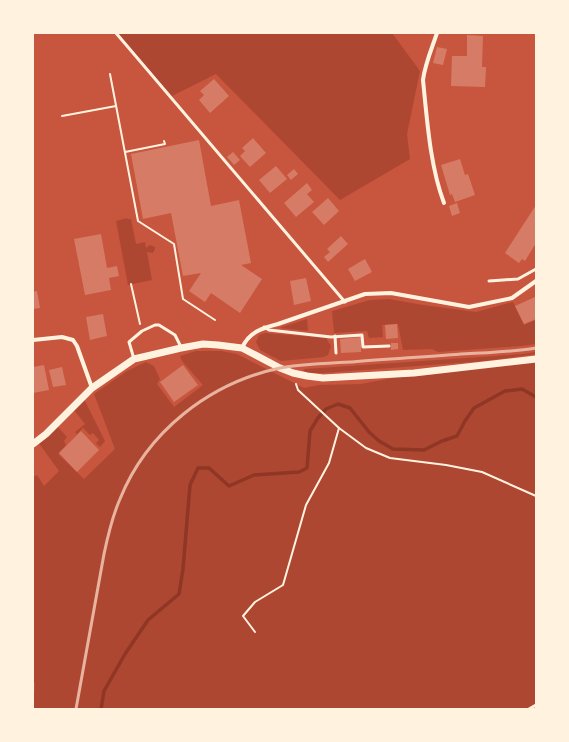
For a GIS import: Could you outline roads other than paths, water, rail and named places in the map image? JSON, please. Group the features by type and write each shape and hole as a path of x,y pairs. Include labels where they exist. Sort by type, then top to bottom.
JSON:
{"street":[{"path":"437,33 423,80 437,187 444,203"},
{"path":"242,348 251,335 264,327 278,324 365,294 391,293 469,307 512,298 536,281"},
{"path":"33,340 62,337 73,340 77,346 92,388"},
{"path":"33,444 46,434 92,388 134,359 181,348 210,344 242,348 280,368 293,373 323,378 414,372 536,359"}],"lane":[{"path":"116,33 345,302"},
{"path":"489,281 518,279 536,269"},
{"path":"134,359 129,342 142,331 155,325 159,325 175,335 181,348"},
{"path":"264,327 269,330 335,336 362,335 363,347 388,346"},
{"path":"335,336 336,353"},
{"path":"529,709 536,705"}],"waterway":[{"path":"101,709 104,691 125,654 148,620 179,594 183,569 190,485 198,468 209,468 229,486 254,475 299,472 307,468 310,431 326,409 338,404 350,408 369,432 379,441 393,449 424,450 442,441 457,436 474,408 505,391 522,389 536,397"}],"railway":[{"path":"76,709 104,554 120,499 146,452 164,432 184,414 205,398 229,385 254,375 280,368 536,348"}]}
